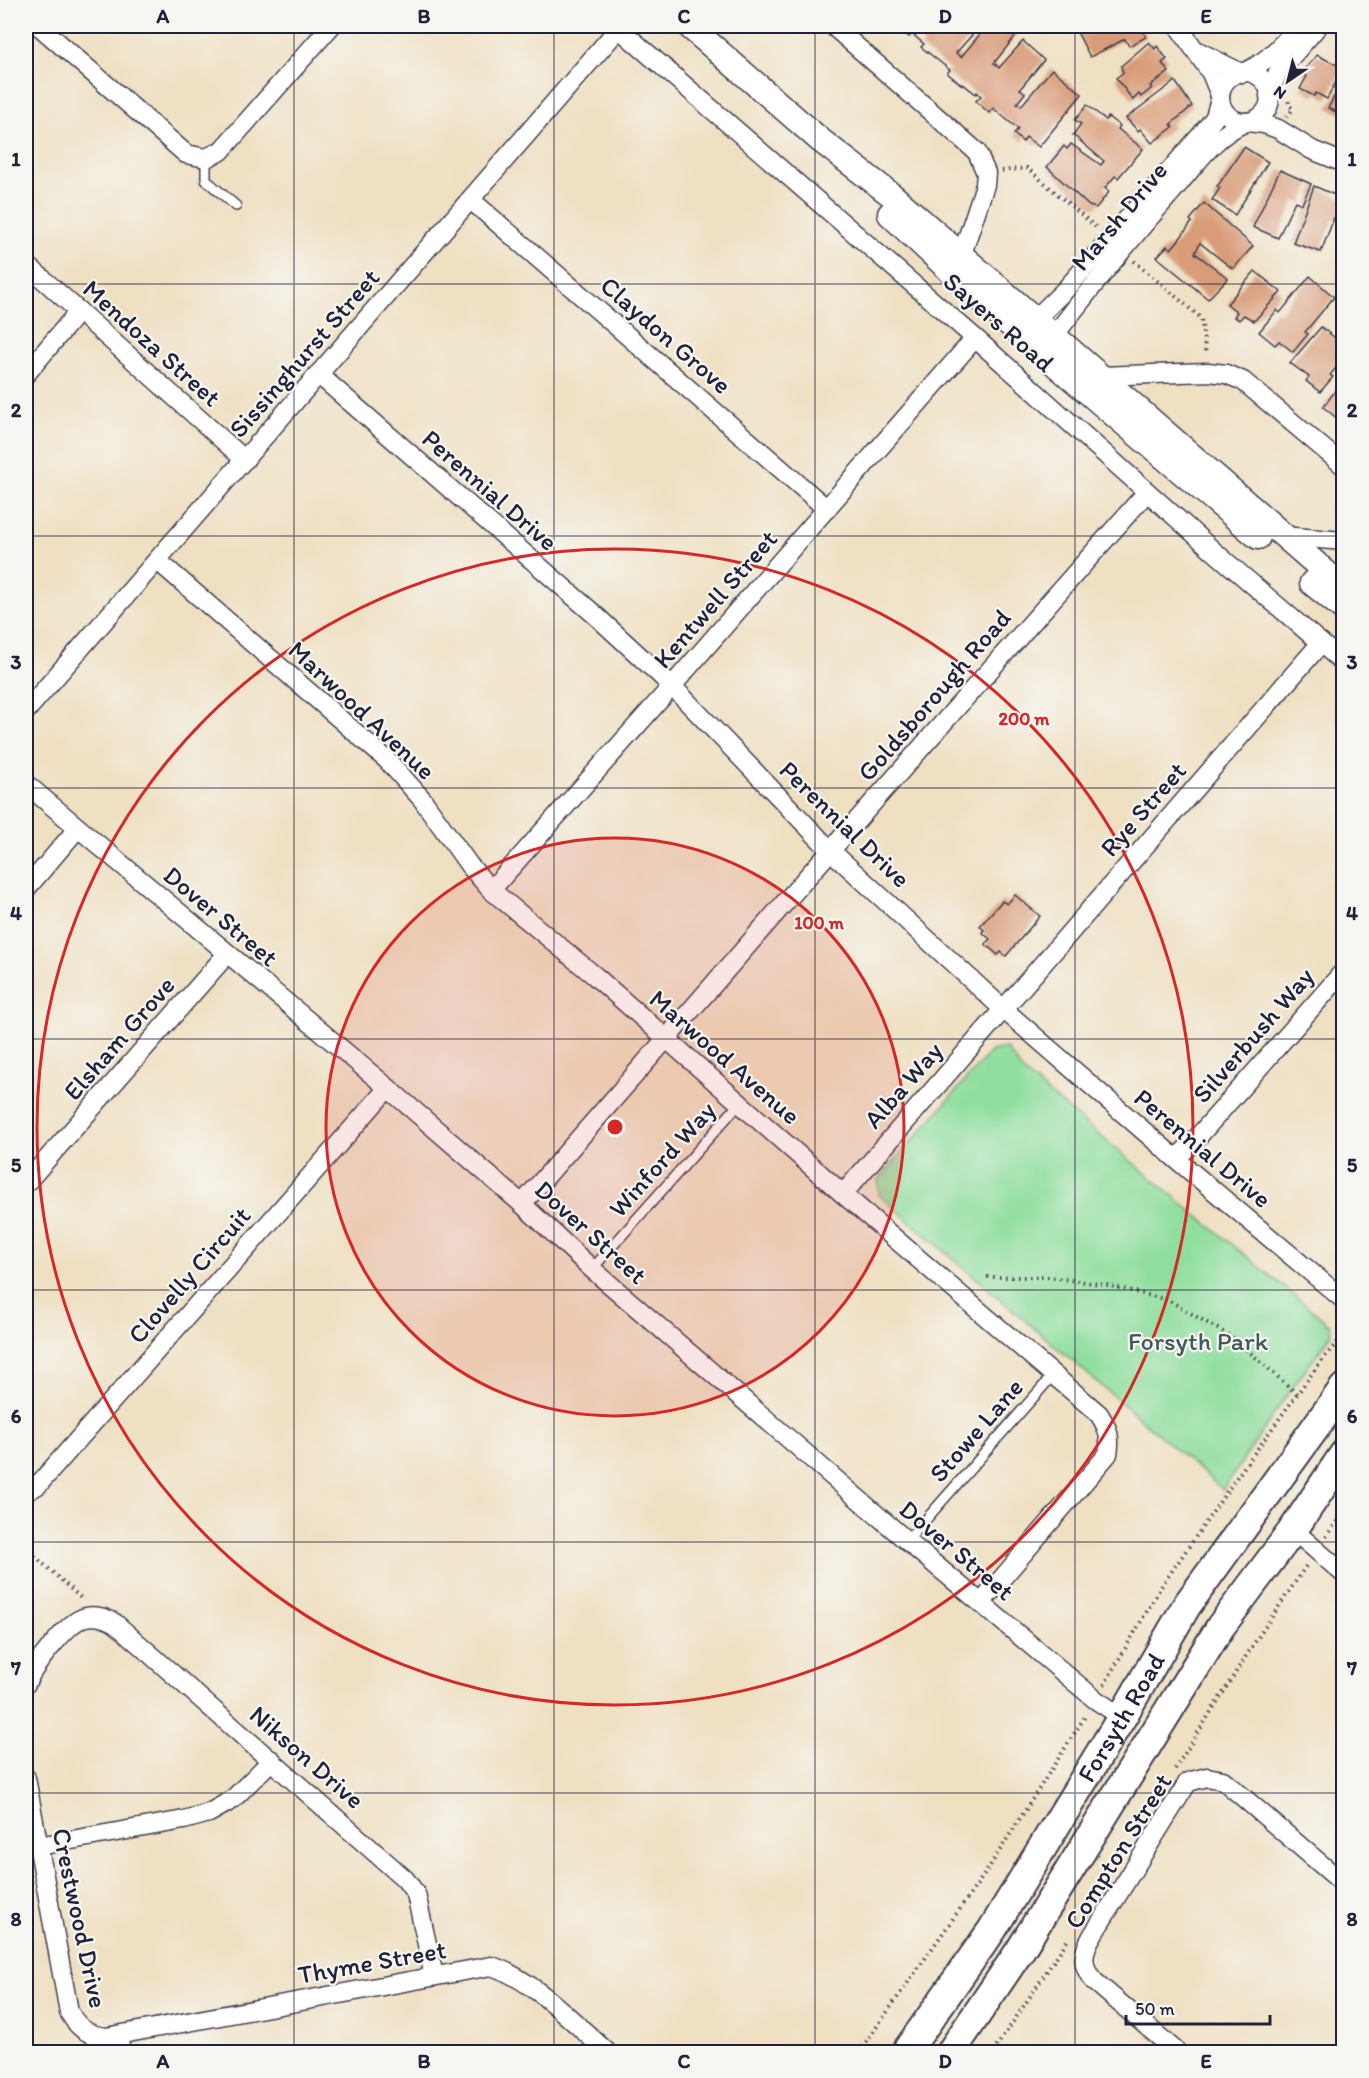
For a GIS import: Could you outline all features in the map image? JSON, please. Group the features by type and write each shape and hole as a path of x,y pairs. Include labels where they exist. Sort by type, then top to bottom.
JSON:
{"highway":[{"name":"Forsyth Road","path":"906,2052 992,1930 1122,1717 1187,1605 1344,1388"},
{"name":"Forsyth Road","path":"951,2052 1024,1945 1221,1626 1293,1530 1344,1454"},
{"path":"1122,1717 1153,1738"}],"main road":[{"name":"Sayers Road","path":"689,26 820,140 894,197 961,256 1028,327"},
{"name":"Sayers Road","path":"820,140 868,193 959,279 1028,327 1048,344 1344,609"},
{"name":"Sayers Road","path":"1048,344 1100,376 1344,588"}],"street":[{"path":"39,26 186,154 206,158 221,151 329,26"},
{"name":"Sayers Road","path":"833,26 977,152 986,173 985,185 961,256"},
{"path":"1178,26 1198,51 1214,79 1222,106 1228,116 1238,121 1264,124 1278,129 1312,150 1344,163"},
{"path":"1220,97 1226,82 1233,76 1260,65 1271,57 1299,26"},
{"path":"1247,122 1256,120 1264,113 1278,72 1318,26"},
{"name":"Sayers Road","path":"618,27 1344,663"},
{"name":"Sissinghurst Street","path":"26,711 471,200 618,27"},
{"path":"1198,51 1242,73 1255,75 1261,79 1280,117 1297,139"},
{"name":"Marsh Drive","path":"1028,327 1066,289 1201,135 1215,117 1220,97"},
{"name":"Marsh Drive","path":"1048,344 1144,224 1212,145 1232,128 1247,122"},
{"name":"Claydon Grove","path":"471,200 827,509"},
{"name":"Mendoza Street","path":"26,264 245,460"},
{"path":"26,374 79,311"},
{"name":"Kentwell Street","path":"491,890 975,338"},
{"path":"1100,376 1208,372 1226,374 1243,381 1344,466"},
{"name":"Perennial Drive","path":"318,374 594,614 672,686 831,851 1002,1008 1176,1159 1344,1300"},
{"name":"Goldsborough Road","path":"522,1204 1148,492"},
{"path":"1282,536 1344,541"},
{"name":"Marwood Avenue","path":"158,561 387,760 422,799 469,865 491,890 595,976 843,1194 1099,1414 1108,1428 1111,1440 1108,1454 981,1603"},
{"name":"Rye Street","path":"1002,1008 1321,643"},
{"name":"Dover Street","path":"26,784 388,1088 522,1204 592,1269 907,1541 1096,1700 1122,1717"},
{"path":"26,889 78,829"},
{"name":"Elsham Grove","path":"26,1183 227,954"},
{"name":"Silverbush Way","path":"1176,1159 1344,971"},
{"name":"Alba Way","path":"843,1194 1002,1008"},
{"name":"Clovelly Circuit","path":"26,1492 38,1485 388,1088"},
{"path":"1293,1530 1344,1574"},
{"path":"26,1684 41,1659 88,1608"},
{"name":"Nikson Drive","path":"88,1608 115,1623 396,1871 416,1894 434,1976"},
{"path":"38,1846 184,1820 209,1813 232,1800 272,1760"},
{"name":"Compton Street","path":"1177,2052 1094,1981 1085,1967 1084,1959 1087,1944 1188,1782 1207,1777 1223,1780 1344,1884"},
{"name":"Crestwood Drive","path":"26,1778 69,2012 76,2024 85,2032 106,2037 120,2044"},
{"name":"Thyme Street","path":"120,2044 434,1976 491,1966 502,1969 528,1984 607,2052"}],"lane":[{"path":"206,158 206,180 236,206"},
{"name":"Winford Way","path":"592,1269 740,1103"},
{"name":"Stowe Lane","path":"907,1541 1054,1374"}],"path":[{"path":"987,1277 1049,1277 1107,1285 1168,1300 1235,1339 1297,1394"},
{"path":"26,1548 88,1608"}],"green space":[{"name":"Forsyth Park","path":"1006,1048 1024,1073 1330,1325 1331,1335 1223,1490 879,1195 878,1180 991,1051"}],"building":[{"path":"896,26 980,26 956,53 961,57 987,26 1009,26 1018,33 994,63 999,68 1023,41 1044,60 1020,89 1025,93 1017,103 1021,106 1052,69 1082,94 1039,147 1026,137 1023,142 1014,134 1018,129 993,108 989,113 976,101 981,96 977,92 976,94 947,73 950,70 921,47 924,44 912,34 909,37"},
{"path":"1071,26 1141,26 1146,37 1129,46 1125,39 1090,57 1075,28 1072,29"},
{"path":"1149,42 1155,49 1157,46 1167,59 1162,63 1169,72 1150,86 1152,88 1141,97 1139,94 1133,100 1116,78 1123,73 1121,66"},
{"path":"1317,55 1343,68 1327,99 1316,93 1314,96 1300,89 1307,76 1301,73"},
{"path":"1344,80 1344,116 1328,108"},
{"path":"1175,81 1192,106 1171,124 1173,127 1152,143 1126,118"},
{"path":"1087,105 1106,120 1108,117 1120,126 1118,129 1143,149 1118,178 1115,176 1105,188 1109,192 1096,208 1089,206 1047,167 1064,146 1067,149 1071,144 1101,165 1104,161 1073,135 1081,124 1075,120"},
{"path":"1244,147 1268,162 1235,215 1212,200 1220,188 1217,186"},
{"path":"1280,170 1311,184 1302,204 1295,201 1278,238 1253,227"},
{"path":"1314,186 1344,199 1342,222 1334,218 1321,252 1293,243"},
{"path":"1204,203 1253,246 1233,269 1200,243 1195,253 1228,278 1208,299 1157,257 1167,246 1171,249 1178,241 1192,222 1190,220"},
{"path":"1255,271 1281,292 1254,321 1244,315 1239,320 1234,317 1237,312 1227,304"},
{"path":"1310,276 1334,297 1305,332 1308,334 1293,352 1279,341 1275,345 1259,332 1277,310 1280,313"},
{"path":"1321,327 1344,345 1344,359 1330,375 1333,377 1320,392 1306,381 1309,377 1290,363"},
{"path":"1339,386 1344,390 1344,424 1323,407"},
{"path":"1015,895 1040,916 1006,956 1001,952 998,955 985,944 990,939 982,932 984,930 980,926 1002,901 1007,904"}]}
